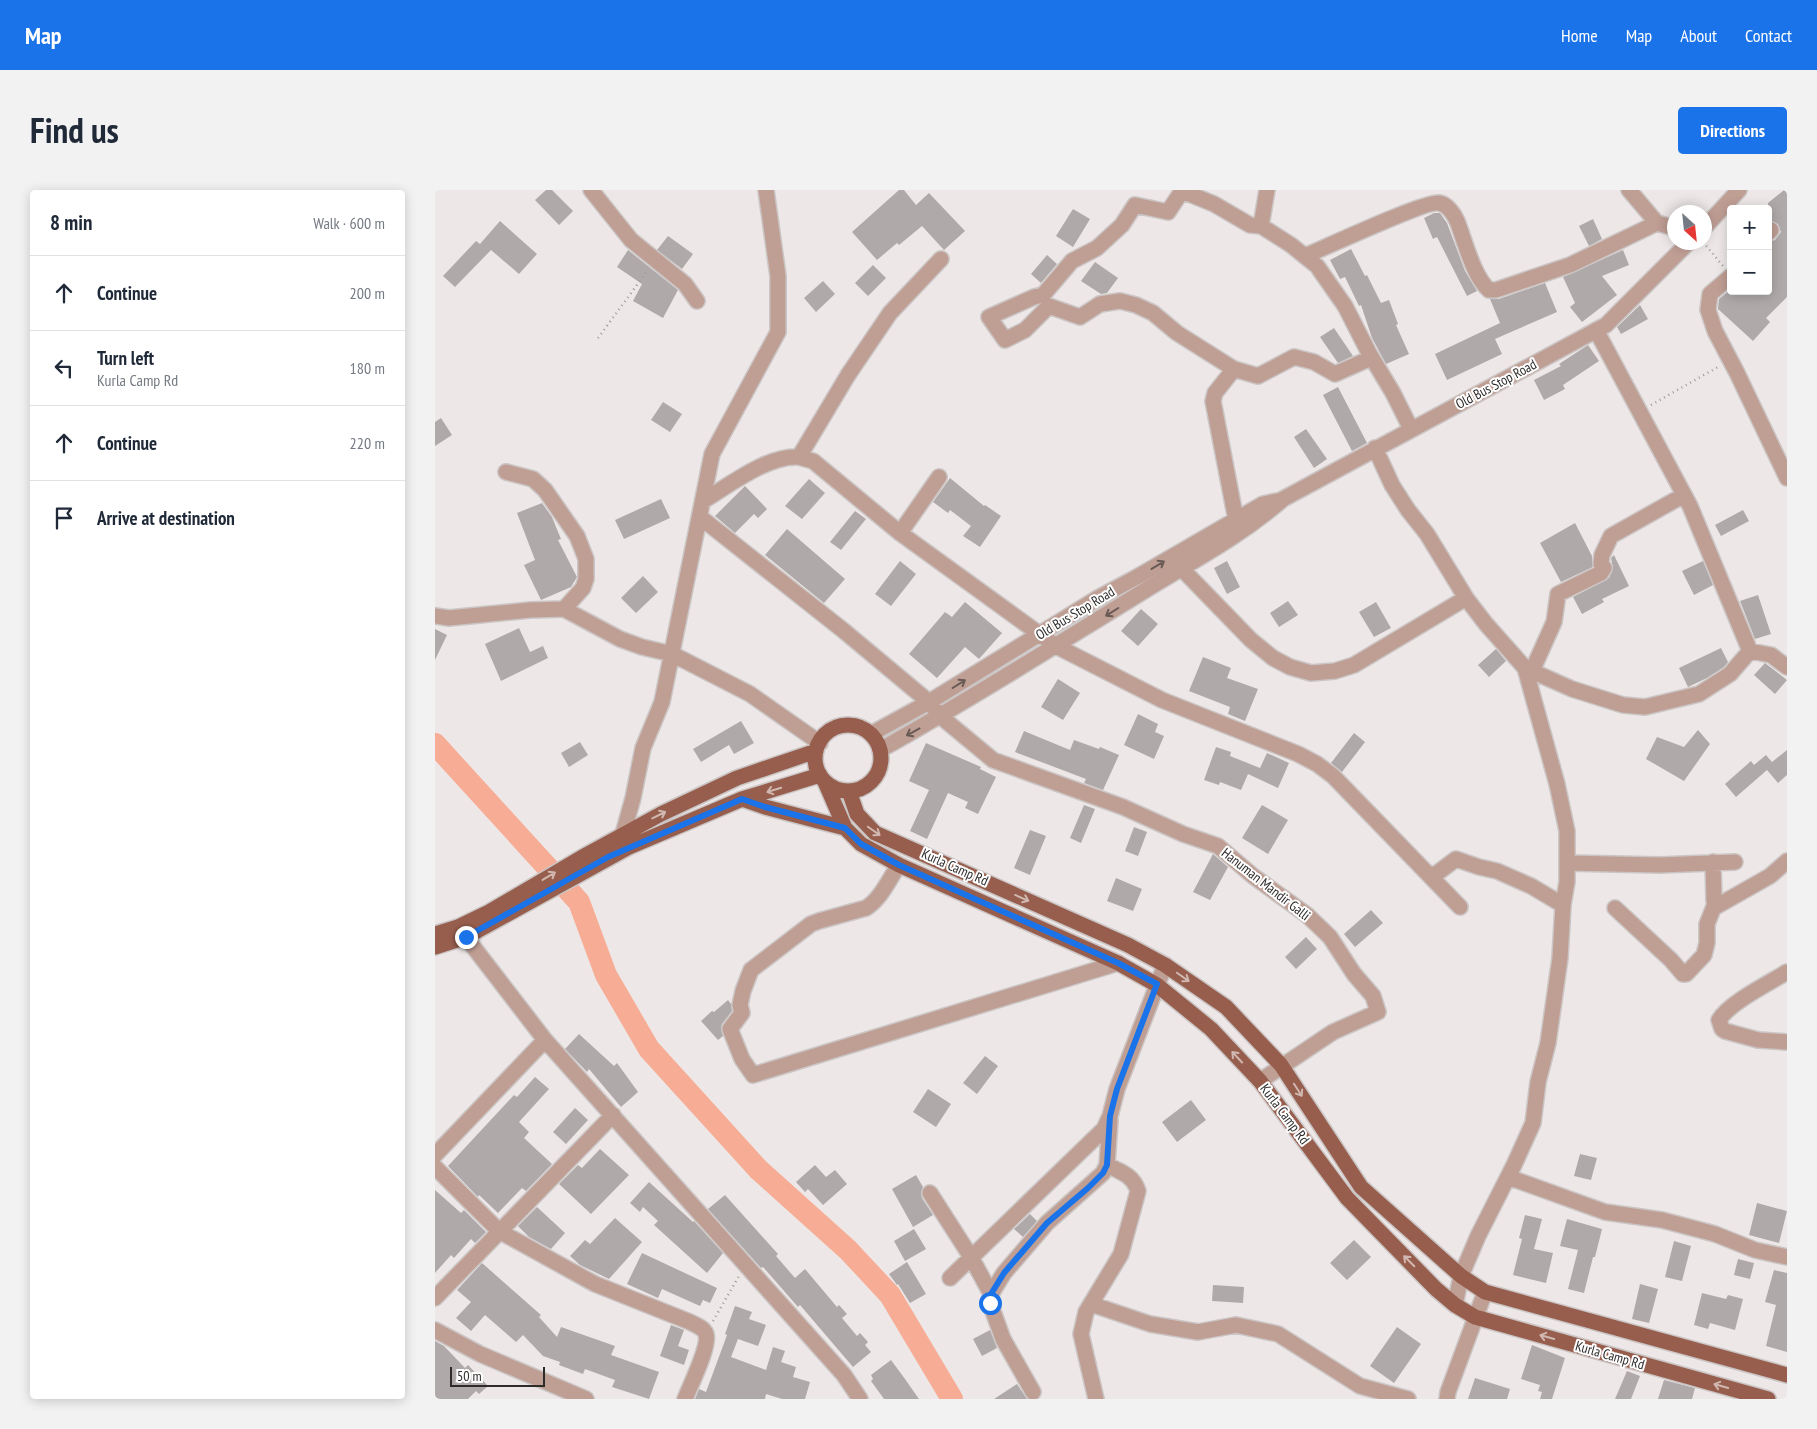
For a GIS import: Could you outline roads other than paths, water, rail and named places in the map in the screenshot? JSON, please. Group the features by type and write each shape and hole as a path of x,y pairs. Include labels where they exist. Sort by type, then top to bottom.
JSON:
{"main road":[{"path":"435,947 737,778 818,747 829,731 843,726 858,727 871,734 880,750 881,758 877,774 865,786 849,791 840,790 823,778 742,799 626,841"},
{"name":"Kurla Camp Rd","path":"818,747 817,768 845,828 861,844 899,865 1118,963 1157,984 1211,1029 1260,1081 1347,1198 1436,1289 1455,1305 1475,1317 1768,1399"},
{"name":"Kurla Camp Rd","path":"849,791 857,814 875,832 1128,945 1165,965 1226,1008 1281,1065 1361,1187 1461,1276 1485,1292 1787,1375"},
{"path":"742,799 845,828"},
{"path":"435,934 462,932"}],"street":[{"path":"591,190 631,240 685,284 697,301"},
{"path":"626,841 643,748 662,702 712,454 778,332 778,276 766,190"},
{"path":"1261,226 1267,190"},
{"path":"1629,190 1657,223 1667,226"},
{"path":"1712,219 1739,190"},
{"path":"1371,358 1335,374 1314,362 1294,356 1258,376 1234,369 1177,333 1153,313 1136,305 1120,301 1100,304 1080,316 1049,306 1025,330 1005,340 989,317 1034,297 1043,295 1072,261 1097,248 1122,225 1135,204 1167,212 1182,191 1214,204 1250,225 1261,226 1317,266 1345,306 1371,358 1393,392 1411,429"},
{"path":"1305,256 1432,203 1440,203 1447,207 1455,218 1479,279 1489,290 1497,290 1570,265 1657,223"},
{"name":"Old Bus Stop Road","path":"880,750 941,716 1182,569 1263,517 1283,499 1606,325 1681,250"},
{"path":"799,457 848,375 890,313 941,259"},
{"path":"1727,273 1710,294 1708,310 1715,330 1787,478"},
{"path":"1596,330 1684,495 1750,651"},
{"path":"1234,369 1215,393 1213,401 1236,520"},
{"path":"1375,448 1392,485 1408,510 1427,534 1466,598 1486,624 1529,669 1572,689 1614,703 1645,707 1699,694 1730,674 1750,651"},
{"path":"704,494 772,462 785,458 799,457 813,462 900,532 1056,646 1162,700 1298,754 1317,764 1333,776 1460,907"},
{"path":"507,472 533,479 545,490 577,536 586,560 586,579 583,588 564,608"},
{"path":"900,532 939,477"},
{"path":"1455,1305 1461,1276 1478,1236 1533,1123 1538,1082 1548,1043 1561,958 1563,905 1567,882 1567,831 1529,669 1554,622 1558,594 1601,574 1604,568 1601,564 1602,555 1611,536 1684,495"},
{"name":"Old Bus Stop Road","path":"871,734 929,702 1098,598 1263,504 1283,499"},
{"path":"700,517 836,625 929,702 941,716"},
{"path":"1182,569 1251,640 1273,658 1290,667 1311,672 1335,671 1353,665 1466,598"},
{"path":"1137,577 1144,591"},
{"path":"435,616 449,618 564,608 592,625 627,642 672,654 750,694 818,747"},
{"path":"1750,651 1771,656 1787,666"},
{"name":"Hanuman Mandir Galli","path":"941,716 993,760 1097,797 1183,834 1218,846 1253,876 1307,915 1330,937 1354,974 1373,996 1378,1012 1333,1032 1281,1065 1260,1081"},
{"path":"1432,877 1456,859 1473,866 1497,871 1531,886 1563,905"},
{"path":"1715,904 1719,906 1770,876 1787,861"},
{"path":"1615,908 1671,960 1683,974 1686,974 1704,955 1707,943 1707,924 1715,904 1713,862"},
{"path":"1567,863 1661,865 1735,862"},
{"path":"899,865 872,905 811,924 751,970 740,1004 742,1013 730,1029 742,1059 753,1075 1118,963"},
{"path":"462,932 545,1040 844,1375 860,1399"},
{"path":"950,1278 1104,1129 1110,1116 1117,1089 1165,965"},
{"path":"1787,972 1732,1006 1719,1020 1721,1029 1725,1031 1758,1040 1787,1042"},
{"path":"435,1155 545,1040"},
{"path":"435,1298 613,1115"},
{"path":"1033,1392 1003,1339 990,1303 991,1294 1004,1273 1047,1223 1103,1173 1107,1165 1110,1116"},
{"path":"1096,1399 1081,1334 1086,1312 1121,1254 1138,1191 1132,1177 1107,1165"},
{"path":"435,1167 499,1232 595,1284 691,1322 701,1328 706,1333 706,1344 685,1399"},
{"path":"1507,1177 1605,1212 1662,1220 1715,1234 1755,1250 1787,1257"},
{"path":"929,1193 971,1257 991,1294"},
{"path":"1447,1399 1485,1292"},
{"path":"1091,1304 1150,1324 1198,1332 1236,1325 1278,1334 1360,1386 1408,1399"},
{"path":"435,1330 480,1354 586,1399"}],"waterway":[{"path":"435,744 579,902 606,975 649,1049 759,1170 848,1250 890,1295 952,1399"}]}
